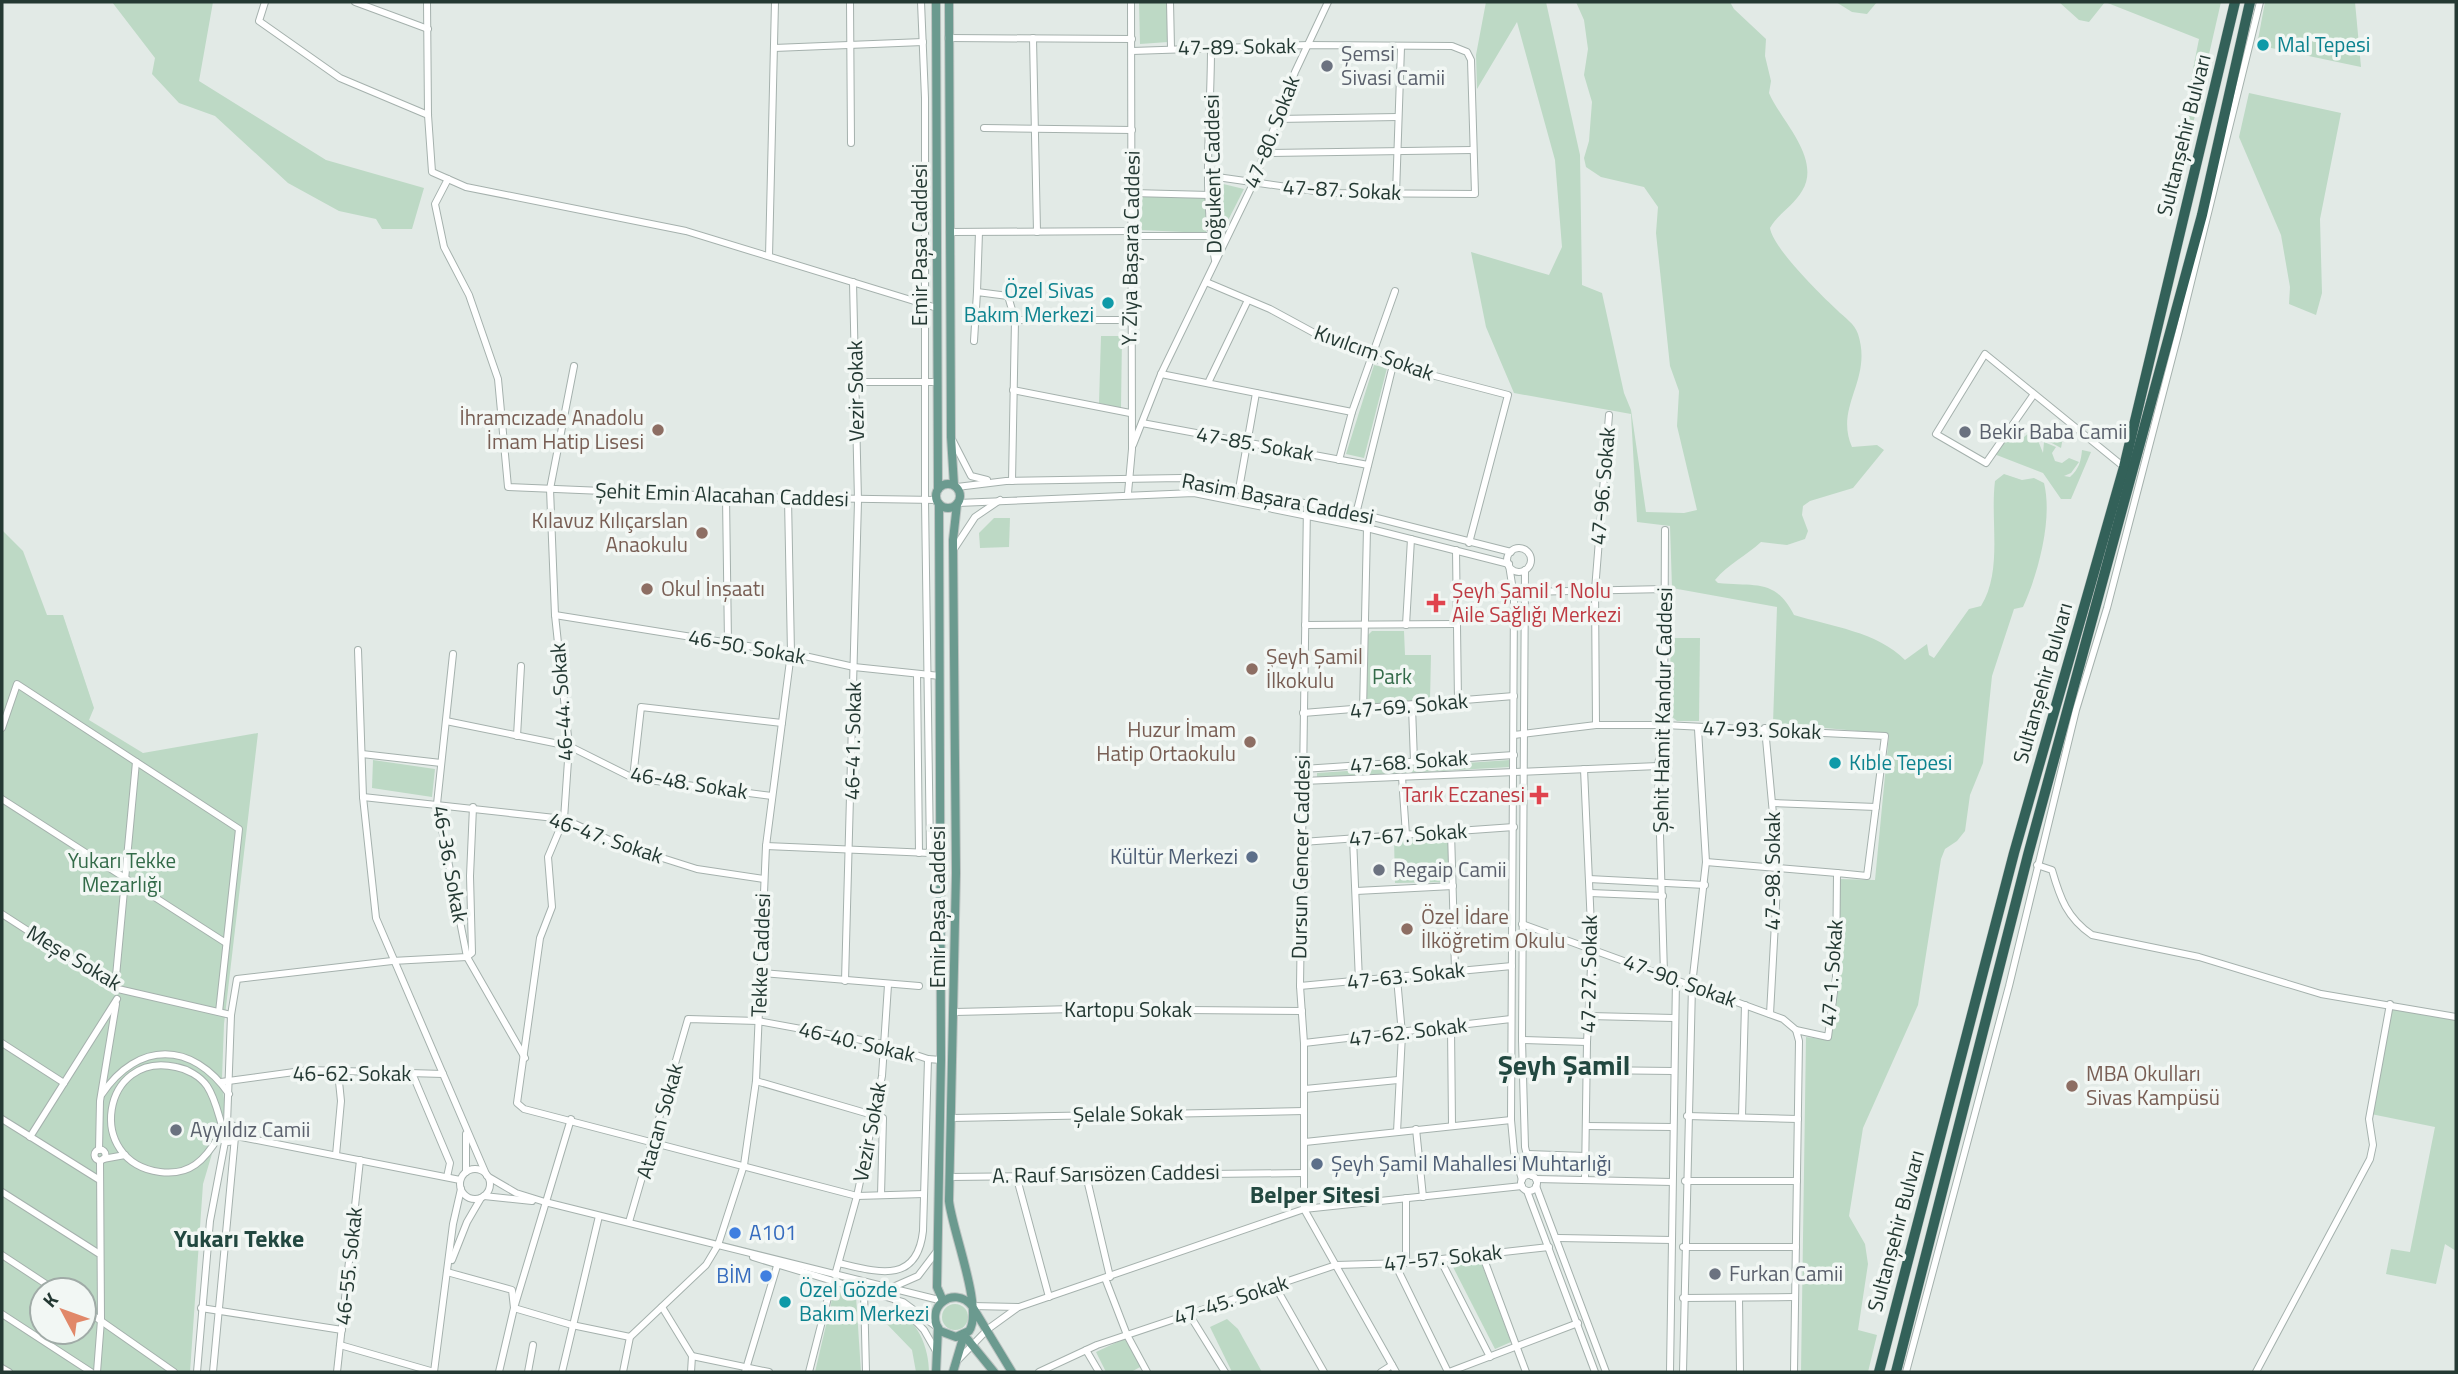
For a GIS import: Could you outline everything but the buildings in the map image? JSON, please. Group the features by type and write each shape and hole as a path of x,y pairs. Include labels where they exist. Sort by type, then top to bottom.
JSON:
{"highway":[{"name":"Sultanşehir Bulvarı","path":"1879,1372 2014,853 2124,467 2235,2"},
{"name":"Sultanşehir Bulvarı","path":"1896,1372 2028,855 2202,215 2250,2"}],"main road":[{"name":"Emir Paşa Caddesi","path":"936,2 938,489"},
{"name":"Emir Paşa Caddesi","path":"949,2 951,437 955,486"},
{"path":"945,484 955,486 960,497 958,504 950,508 937,502 938,489 945,484"},
{"name":"Emir Paşa Caddesi","path":"937,502 942,1060 937,1287 943,1301"},
{"name":"Emir Paşa Caddesi","path":"958,504 953,551 955,1012 950,1177 951,1216 972,1306"},
{"path":"936,1372 938,1328 935,1314 943,1301 960,1297 972,1306 988,1329 1012,1372"},
{"path":"953,1372 964,1335 975,1321 972,1306"},
{"path":"938,1328 948,1336 964,1335"},
{"path":"964,1335 994,1372"}],"street":[{"path":"265,2 259,21 340,78 428,115"},
{"path":"355,2 428,29"},
{"path":"427,2 428,115 432,172 466,187 686,231 937,308"},
{"path":"769,256 775,2"},
{"path":"850,2 851,143"},
{"path":"766,846 851,847 930,853 926,674 926,304 921,2"},
{"name":"Y. Ziya Başara Caddesi","path":"1128,494 1132,449 1131,2"},
{"path":"1170,2 1171,48"},
{"name":"47-80. Sokak","path":"1215,261 1253,184 1277,118 1328,2"},
{"name":"Sultanşehir Bulvarı","path":"1906,1372 2176,342 2260,2"},
{"path":"948,38 1132,39"},
{"path":"1032,38 1037,232"},
{"path":"774,48 923,42"},
{"name":"47-89. Sokak","path":"1132,51 1171,48 1452,46 1467,52 1471,60 1472,150"},
{"path":"1396,194 1401,47"},
{"name":"Doğukent Caddesi","path":"1132,449 1161,374 1215,261 1210,236 1209,195 1211,49"},
{"path":"1277,118 1398,117"},
{"path":"984,128 1132,130"},
{"path":"1264,153 1472,150"},
{"name":"47-87. Sokak","path":"1210,176 1329,193 1475,194 1472,150"},
{"name":"Şehit Emin Alacahan Caddesi","path":"448,179 435,204 444,247 469,295 499,379 508,487 788,499 937,502"},
{"path":"1132,193 1209,195"},
{"path":"949,232 1210,236"},
{"path":"974,341 979,232"},
{"name":"Vezir Sokak","path":"853,282 858,501"},
{"name":"Kıvılcım Sokak","path":"1206,282 1329,341 1393,365 1508,395 1469,543"},
{"path":"1339,460 1352,412 1395,291"},
{"path":"951,437 971,475 1009,481 1015,320 1008,296 977,292"},
{"path":"1208,383 1248,300"},
{"path":"1015,320 1130,320"},
{"path":"2034,394 1986,463 1936,434 1984,354 2034,394 2124,467"},
{"path":"1356,514 1393,365"},
{"name":"46-44. Sokak","path":"571,1119 524,1109 517,1103 540,938 552,907 548,857 564,819 569,746 555,615 550,489 574,366"},
{"path":"1161,374 1352,412"},
{"path":"855,382 937,382"},
{"path":"1013,390 1130,413"},
{"path":"1239,489 1256,393"},
{"name":"47-96. Sokak","path":"1596,725 1595,590 1609,415"},
{"name":"47-85. Sokak","path":"1142,423 1368,465"},
{"name":"Rasim Başara Caddesi","path":"955,486 1009,481 1181,478 1356,514 1511,552"},
{"name":"Rasim Başara Caddesi","path":"958,504 1002,499 1194,493 1367,528 1509,565"},
{"path":"726,496 729,643"},
{"name":"Tekke Caddesi","path":"630,1337 706,1265 718,1245 744,1165 756,1081 766,846 791,653 788,499"},
{"path":"953,551 965,527 1002,499"},
{"name":"46-41. Sokak","path":"845,981 851,847 858,501"},
{"name":"Dursun Gencer Caddesi","path":"1304,1209 1305,1089 1300,986 1307,504"},
{"path":"1363,711 1367,528"},
{"name":"Şehit Hamit Kandur Caddesi","path":"1664,974 1658,766 1664,725 1665,530"},
{"path":"1406,625 1411,539"},
{"path":"1595,1372 1549,1247 1523,1186 1514,1152 1511,1120 1514,597 1509,565 1511,552 1520,548 1528,552 1531,561 1525,570 1523,734 1522,1040 1527,1154 1606,1372"},
{"path":"1456,550 1458,702"},
{"path":"1509,565 1517,571 1525,570"},
{"path":"1524,592 1666,589"},
{"name":"46-50. Sokak","path":"555,615 791,653 854,667 940,676"},
{"path":"1305,625 1455,624"},
{"path":"358,650 363,797 376,918 489,1187 460,1237 447,1272"},
{"name":"46-36. Sokak","path":"453,654 437,804 467,957 525,1058"},
{"path":"517,736 521,666"},
{"path":"917,674 919,853"},
{"path":"2,728 17,684 239,829 219,1012"},
{"name":"47-69. Sokak","path":"1303,713 1363,711 1514,696"},
{"path":"633,778 641,707 782,723"},
{"path":"1412,707 1414,761"},
{"name":"46-48. Sokak","path":"446,721 569,746 633,778 772,796"},
{"name":"47-93. Sokak","path":"1514,734 1596,725 1664,725 1699,729 1765,728 1885,736 1876,807"},
{"name":"47-98. Sokak","path":"1765,728 1778,869 1770,1014"},
{"path":"1683,1372 1686,1116 1692,985 1706,885 1699,729"},
{"path":"362,754 441,763"},
{"name":"47-68. Sokak","path":"1303,768 1514,755"},
{"path":"97,1372 101,1320 98,1179 102,1156 101,1095 117,999 136,762"},
{"name":"47-68. Sokak","path":"1303,781 1658,766"},
{"name":"47-27. Sokak","path":"1584,769 1592,949 1587,1042 1585,1178"},
{"path":"1402,777 1406,835"},
{"name":"46-47. Sokak","path":"363,797 564,819 618,844 697,869 764,879"},
{"path":"2,799 226,943"},
{"path":"1706,862 1867,876 1876,807 1773,803"},
{"path":"197,1372 210,1222 229,1095 231,1015 237,979 392,961 467,957 472,953 470,876 473,807"},
{"name":"47-67. Sokak","path":"1301,842 1514,827"},
{"path":"1451,832 1455,970"},
{"path":"1353,838 1359,981"},
{"path":"2037,865 2052,870 2062,906 2078,925 2092,935 2199,957 2321,994 2456,1017"},
{"name":"47-1. Sokak","path":"1794,1372 1799,1041 1796,1030 1828,1037 1836,977 1837,873"},
{"path":"1589,879 1706,885"},
{"path":"1356,891 1453,886"},
{"path":"1590,893 1663,896"},
{"name":"Meşe Sokak","path":"2,914 117,988 231,1015"},
{"name":"47-90. Sokak","path":"1522,924 1770,1014 1796,1030"},
{"name":"47-63. Sokak","path":"1300,986 1512,965"},
{"path":"762,973 919,986"},
{"path":"1397,978 1402,1034 1397,1132"},
{"path":"1670,1372 1676,979"},
{"name":"Vezir Sokak","path":"809,1372 858,1196 874,1118 882,1076 888,985"},
{"path":"30,1137 117,999"},
{"path":"2256,1372 2370,1159 2372,1145 2369,1119 2390,1004"},
{"path":"1742,1117 1745,1005"},
{"name":"Kartopu Sokak","path":"955,1012 1073,1009 1302,1012"},
{"path":"1589,1016 1674,1018"},
{"name":"46-40. Sokak","path":"688,1019 758,1021 883,1044 928,1059 942,1060"},
{"name":"Atacan Sokak","path":"629,1222 655,1144 688,1019"},
{"name":"47-62. Sokak","path":"1304,1043 1402,1034 1511,1019"},
{"path":"1451,1027 1452,1125"},
{"path":"1522,1040 1587,1042"},
{"path":"2,1043 64,1083"},
{"path":"101,1095 118,1072 135,1060 162,1054 185,1057 197,1063 220,1082 229,1095"},
{"path":"839,1263 887,1273 909,1264 922,1244 928,1059"},
{"path":"225,1125 202,1081 180,1068 151,1066 129,1077 115,1095 110,1121 116,1143 126,1156 143,1168 178,1173 205,1158 222,1139 236,1137 460,1180"},
{"name":"46-62. Sokak","path":"220,1082 309,1070 443,1074"},
{"path":"1588,1070 1673,1071"},
{"path":"336,1155 341,1101 338,1072"},
{"path":"412,1073 450,1163 447,1177"},
{"path":"1305,1089 1398,1080"},
{"path":"756,1081 874,1118 883,1118 881,1195"},
{"name":"Şelale Sokak","path":"952,1118 1304,1111"},
{"path":"1686,1116 1798,1119"},
{"path":"2,1119 98,1179"},
{"path":"499,1372 514,1308 571,1119 655,1144 858,1196 924,1194"},
{"path":"1305,1142 1511,1120"},
{"path":"213,1372 225,1224 236,1137 234,1127 225,1125"},
{"path":"1586,1126 1673,1127"},
{"path":"340,1345 434,1372 453,1224 461,1189 460,1180 466,1172 466,1128"},
{"path":"1416,1129 1423,1197"},
{"path":"102,1156 116,1143"},
{"path":"1527,1154 1586,1156"},
{"path":"102,1156 126,1156"},
{"name":"46-55. Sokak","path":"337,1372 360,1160"},
{"path":"466,1172 477,1169 516,1193 545,1202 718,1245 892,1298 914,1309 938,1328"},
{"name":"A. Rauf Sarısözen Caddesi","path":"950,1177 1304,1173"},
{"path":"1016,1175 1049,1297"},
{"path":"1086,1175 1107,1278 1127,1335 1147,1372"},
{"path":"1523,1186 1526,1176 1535,1180"},
{"path":"958,1360 988,1329 1019,1307 1304,1209 1523,1186 1535,1180 1585,1178 1672,1182"},
{"path":"1685,1181 1797,1181"},
{"path":"461,1189 469,1198 545,1202"},
{"path":"2,1192 98,1253"},
{"path":"1406,1198 1406,1263"},
{"path":"213,1206 227,1208"},
{"path":"1304,1209 1394,1369 1381,1372"},
{"path":"562,1372 599,1216"},
{"path":"210,1222 225,1224"},
{"path":"1558,1237 1672,1240"},
{"path":"718,1245 777,1266 834,1279 893,1288 943,1301"},
{"name":"47-57. Sokak","path":"1336,1265 1395,1264 1549,1247"},
{"path":"1683,1247 1796,1247"},
{"path":"893,1288 918,1276 938,1249"},
{"path":"1482,1254 1527,1372"},
{"path":"2,1255 34,1276"},
{"path":"1440,1259 1490,1357"},
{"path":"1395,1264 1449,1372 1578,1322"},
{"name":"47-45. Sokak","path":"1039,1372 1127,1335 1336,1265"},
{"path":"746,1370 777,1266"},
{"path":"447,1272 512,1290 514,1308"},
{"path":"1275,1286 1324,1372"},
{"path":"864,1291 866,1372"},
{"path":"1683,1298 1795,1297"},
{"path":"892,1298 924,1330 936,1351"},
{"path":"1739,1298 1740,1372"},
{"path":"972,1306 1019,1307"},
{"path":"662,1307 692,1356 691,1372"},
{"path":"201,1308 342,1330"},
{"path":"514,1308 572,1325 630,1337 623,1372"},
{"path":"2,1314 91,1372"},
{"path":"1189,1314 1225,1372"},
{"path":"98,1318 174,1372"},
{"path":"528,1372 533,1345"},
{"path":"1086,1350 1099,1372"},
{"path":"692,1356 746,1370 769,1372"},
{"path":"1474,1362 1478,1372"},
{"path":"2,1368 9,1372"}],"green space":[{"path":"112,2 213,2 199,81 326,160 424,188 412,229 382,229 376,219 339,211 288,183 215,116 179,103 152,74 155,58"},
{"path":"1139,2 1168,2 1168,42 1140,44"},
{"path":"1486,2 1546,2 1580,155 1582,285 1602,293 1624,393 1631,410 1646,512 1684,513 1697,510 1677,426 1679,391 1670,366 1656,233 1658,207 1644,187 1601,177 1586,167 1584,158 1589,141 1592,102 1584,75 1588,49 1584,20 1576,2 1730,2 1766,39 1765,56 1771,81 1769,93 1798,140 1807,166 1807,179 1802,191 1770,228 1788,259 1857,330 1861,365 1847,419 1848,432 1852,447 1877,445 1884,450 1853,488 1810,501 1803,506 1802,515 1808,531 1805,539 1787,545 1761,542 1720,574 1715,580 1718,583 1754,585 1772,590 1787,603 1794,615 1868,636 1894,650 1905,660 1927,644 1929,655 1934,658 1969,609 1981,606 1988,592 1994,562 1995,481 2004,474 2022,480 2034,478 2044,483 2047,513 2039,563 2023,607 2014,609 1992,676 1983,763 1970,795 1965,831 1945,849 1941,859 1918,1005 1863,1128 1849,1216 1865,1244 1868,1264 1858,1330 1877,1335 1868,1372 1801,1372 1806,1037 1830,1040 1840,978 1840,879 1875,880 1889,734 1773,723 1777,607 1672,588 1670,526 1637,522 1631,414 1514,393 1486,327 1471,252 1549,275 1562,247 1555,160 1517,22 1477,89 1476,55"},
{"path":"1836,2 1877,2 1867,14 1852,12"},
{"path":"2059,2 2105,2 2089,22 2079,20"},
{"path":"2105,2 2221,2 2185,159 2177,149 2199,39"},
{"path":"2265,2 2355,2 2361,67 2257,45"},
{"path":"2249,93 2341,113 2320,219 2322,293 2316,315 2289,304 2290,287 2281,235 2239,137"},
{"path":"1215,182 1244,189 1218,240 1216,238"},
{"path":"1140,196 1208,198 1206,233 1140,230"},
{"path":"1101,336 1122,336 1121,408 1099,403"},
{"path":"1374,365 1387,368 1364,458 1346,454"},
{"path":"2043,426 2063,437 2061,448 2037,435"},
{"path":"2011,429 2024,437 2030,432 2037,438 2043,453 2044,442 2056,447 2052,453 2055,461 2062,463 2069,458 2079,462 2071,473 2064,476 2070,477 2076,471 2080,461 2082,450 2091,452 2071,499 2061,499 2043,473 1994,454"},
{"path":"994,518 1010,518 1009,547 980,548 979,533"},
{"name":"Yukarı Tekke Mezarlığı","path":"2,530 23,551 47,615 63,615 94,708 89,720 143,753 258,733 224,1024 222,1078 225,1110 203,1184 190,1372 2,1372"},
{"name":"Park","path":"1372,631 1404,631 1405,655 1431,655 1430,701 1369,706 1365,703 1368,635"},
{"path":"1671,638 1700,638 1699,721 1677,721 1669,714"},
{"path":"373,760 435,769 432,797 372,788"},
{"path":"1510,760 1510,767 1317,778 1317,773"},
{"path":"1448,837 1449,882 1395,883 1394,838"},
{"path":"2393,1006 2456,1018 2456,1251 2445,1244 2436,1284 2386,1274 2391,1249 2410,1252 2435,1127 2371,1114"},
{"path":"1480,1259 1511,1342 1495,1349 1452,1265"},
{"path":"834,1291 856,1296 861,1372 815,1372"},
{"path":"955,1304 964,1308 968,1317 964,1326 955,1330 946,1326 942,1317 946,1308"},
{"path":"891,1311 908,1319 915,1326 927,1353 929,1372 916,1372 912,1350 884,1321"},
{"path":"1227,1319 1238,1329 1262,1372 1232,1372 1210,1327"},
{"path":"1126,1338 1142,1366 1131,1372 1106,1372 1096,1352"}],"place":[{"name":"Mal Tepesi","path":"2263,45"},
{"name":"Şemsi Sivasi Camii","path":"1327,66"},
{"name":"Özel Sivas Bakım Merkezi","path":"1108,303"},
{"name":"İhramcızade Anadolu İmam Hatip Lisesi","path":"658,430"},
{"name":"Bekir Baba Camii","path":"1965,432"},
{"name":"Kılavuz Kılıçarslan Anaokulu","path":"702,533"},
{"name":"Okul İnşaatı","path":"647,589"},
{"name":"Şeyh Şamil 1 Nolu Aile Sağlığı Merkezi","path":"1436,603"},
{"name":"Şeyh Şamil İlkokulu","path":"1252,669"},
{"name":"Huzur İmam Hatip Ortaokulu","path":"1250,742"},
{"name":"Kıble Tepesi","path":"1835,763"},
{"name":"Tarık Eczanesi","path":"1539,795"},
{"name":"Kültür Merkezi","path":"1252,857"},
{"name":"Regaip Camii","path":"1379,870"},
{"name":"Özel İdare İlköğretim Okulu","path":"1407,929"},
{"name":"MBA Okulları Sivas Kampüsü","path":"2072,1086"},
{"name":"Ayyıldız Camii","path":"176,1130"},
{"name":"Şeyh Şamil Mahallesi Muhtarlığı","path":"1317,1164"},
{"name":"A101","path":"735,1233"},
{"name":"Furkan Camii","path":"1715,1274"},
{"name":"BİM","path":"766,1276"},
{"name":"Özel Gözde Bakım Merkezi","path":"785,1302"}],"district":[{"name":"Şeyh Şamil","path":"1564,1065"},
{"name":"Belper Sitesi","path":"1315,1195"},
{"name":"Yukarı Tekke","path":"239,1239"}]}
